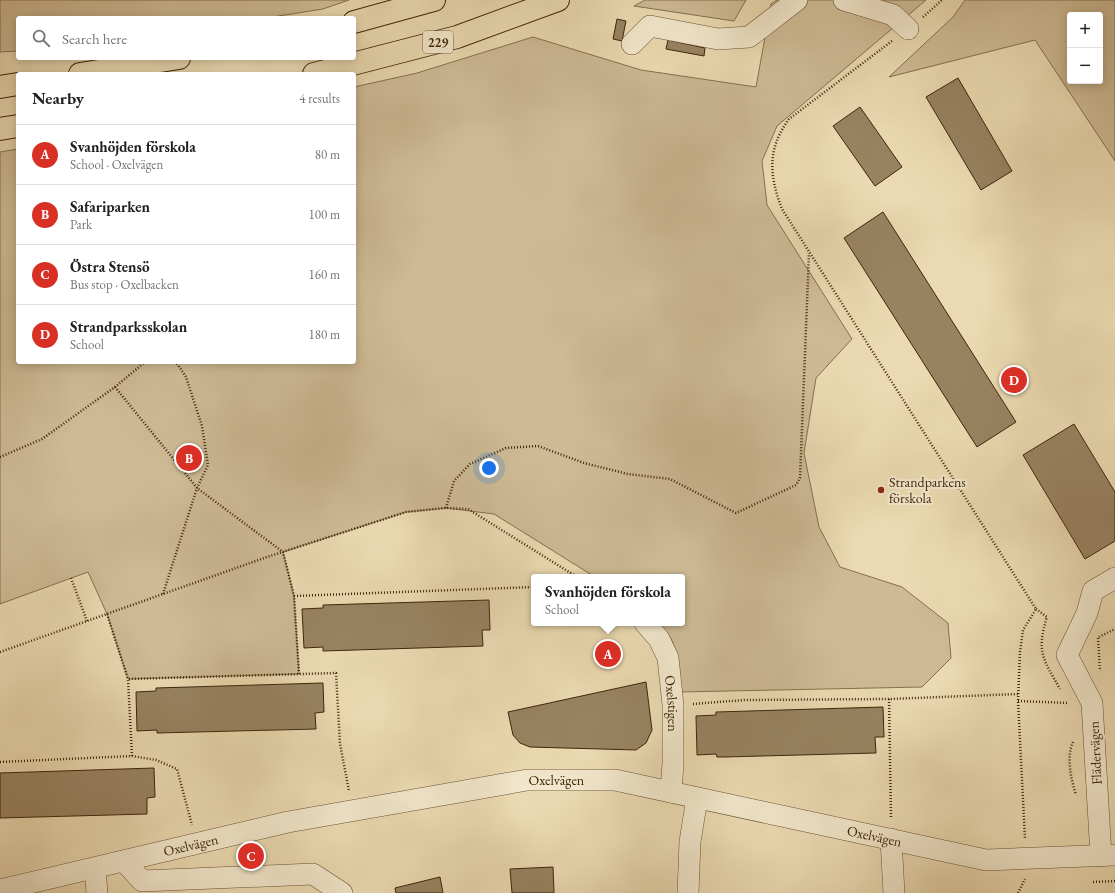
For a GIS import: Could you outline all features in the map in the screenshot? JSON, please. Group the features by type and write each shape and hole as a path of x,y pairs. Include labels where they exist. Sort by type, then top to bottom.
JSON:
{"highway":[{"path":"356,21 434,0"},
{"name":"229","path":"322,72 457,37 558,0"},
{"path":"92,72 167,60"},
{"path":"0,78 16,79"},
{"path":"0,87 16,84"},
{"path":"0,129 16,126"}],"street":[{"path":"632,44 650,26 718,39 748,37 797,0"},
{"path":"844,0 893,15 908,29"},
{"name":"Flädervägen","path":"1108,856 1092,703 1067,655 1087,613 1093,591 1115,578"},
{"name":"Oxelstigen","path":"648,626 659,639 668,658 672,705 673,764 671,792"},
{"name":"Oxelvägen","path":"0,890 197,845 288,822 353,809 527,780 615,780 986,860 1108,856"},
{"path":"688,893 690,842 697,798"},
{"path":"891,839 894,893"},
{"path":"124,861 142,881 314,874 342,893"},
{"path":"95,868 97,893"}],"path":[{"path":"942,0 908,29 790,119 782,129 772,157 771,169 775,193 782,209 1036,609 1047,617 1041,638 1043,659 1060,690"},
{"path":"446,508 454,481 470,464 506,448 538,446 584,463 628,474 670,479 736,513 796,485 800,478 809,252"},
{"path":"0,457 42,439 115,387 143,364"},
{"path":"163,594 197,488 208,465 202,426 186,378 177,364"},
{"path":"115,387 197,488 283,552 294,596 299,674"},
{"path":"0,652 283,552 406,512 446,508 468,509 572,574"},
{"path":"71,578 87,622"},
{"path":"294,596 531,587"},
{"path":"1025,840 1018,694 1023,630 1036,609"},
{"path":"107,614 128,679 132,756"},
{"path":"128,679 336,673 340,744 353,809"},
{"path":"672,705 744,700 889,699 1018,694"},
{"path":"1064,697 1071,709"},
{"path":"889,699 891,839"},
{"path":"1018,701 1092,703"},
{"path":"1077,735 1070,748 1071,780 1078,802"},
{"path":"0,762 132,756 156,760 177,769 197,845"},
{"path":"1018,893 1026,877"},
{"path":"1093,882 1115,881"}],"shaded area":[{"path":"0,0 349,0 323,9 279,16 16,16 16,51 0,52"},
{"path":"645,0 746,0 734,21 634,6"},
{"path":"777,0 926,0 777,126 762,161 767,205 852,339 816,378 804,453 819,527 840,567 902,587 948,623 951,658 922,687 679,692 679,672 675,647 662,626 685,626 685,574 590,574 494,514 446,508 406,512 283,552 294,596 299,674 128,679 107,614 88,572 0,604 0,152 16,149 16,364 356,364 356,87 417,73 533,37 641,70 756,87 771,4"},
{"path":"965,0 1115,0 1115,161 1035,40 889,77 953,17"}],"building":[{"path":"617,19 626,21 622,41 613,39"},
{"path":"668,40 705,48 704,56 666,49"},
{"path":"958,78 1012,171 981,190 926,97"},
{"path":"860,107 902,167 875,186 833,126"},
{"path":"883,212 1016,422 977,447 844,238"},
{"path":"1074,424 1115,492 1115,541 1085,559 1023,455"},
{"path":"489,600 490,630 482,630 483,646 323,651 323,647 304,648 302,609 323,608 323,605"},
{"path":"646,682 652,730 646,743 636,750 530,747 520,743 513,735 508,712"},
{"path":"323,683 324,712 315,713 316,729 157,733 157,730 137,731 136,692 156,691 156,688"},
{"path":"883,707 884,737 875,737 876,753 724,757 717,757 716,754 697,755 696,716 716,715 716,712"},
{"path":"154,768 155,797 147,798 147,814 0,818 0,773"},
{"path":"553,867 554,893 512,893 510,869"},
{"path":"440,877 443,893 396,893 395,888"}],"place":[{"name":"Strandparksskolan","path":"1014,380"},
{"name":"Safariparken","path":"189,458"},
{"name":"Strandparkens förskola","path":"881,490"},
{"name":"Svanhöjden förskola","path":"608,654"},
{"name":"Östra Stensö","path":"251,856"}]}
